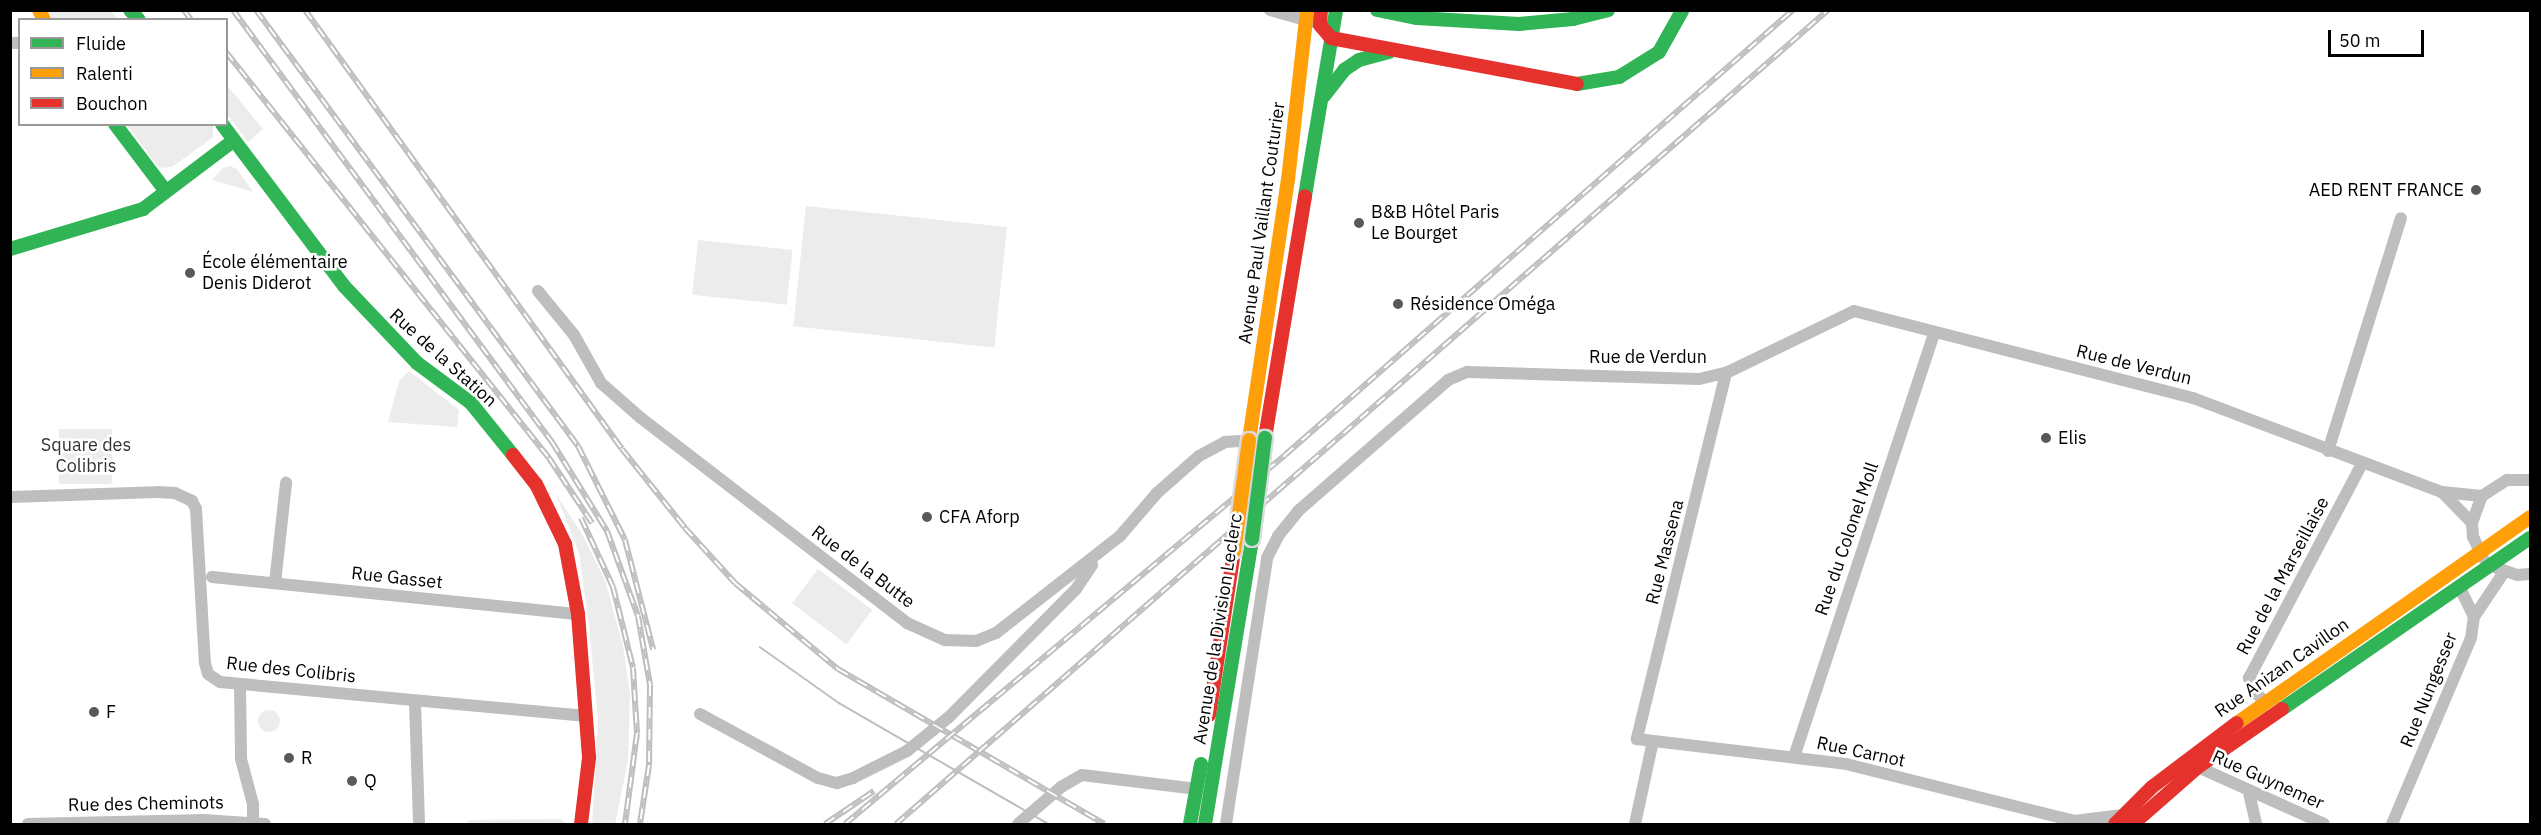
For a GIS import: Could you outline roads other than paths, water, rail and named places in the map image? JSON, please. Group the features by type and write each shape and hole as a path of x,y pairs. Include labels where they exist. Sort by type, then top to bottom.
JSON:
{"main road":[{"path":"1321,10 1320,25 1331,38 1581,85 1619,77 1659,52 1682,11"},
{"name":"Avenue Paul Vaillant Couturier","path":"1265,438 1336,10"},
{"path":"1377,10 1417,18 1519,24 1573,19 1608,10"},
{"name":"Avenue Paul Vaillant Couturier","path":"1249,440 1288,180 1307,15"},
{"path":"1323,98 1344,70 1359,60 1395,50"},
{"path":"117,126 165,190"},
{"name":"Rue de la Station","path":"223,126 344,286 417,363 471,403 536,484 565,544 578,614 589,758 581,825"},
{"path":"10,249 143,209 165,190 233,141"},
{"name":"Avenue de la Division Leclerc","path":"1205,825 1252,539 1265,438"},
{"name":"Avenue de la Division Leclerc","path":"1190,825 1234,551 1249,440"},
{"name":"Rue Anizan Cavillon","path":"2124,822 2197,751 2478,551 2530,517"},
{"name":"Rue Anizan Cavillon","path":"2124,822 2198,767 2530,538"}],"street":[{"path":"1270,10 1307,15 1320,25"},
{"path":"2328,451 2401,218"},
{"name":"Rue de la Butte","path":"538,291 574,334 601,383 674,444 908,623 945,640 976,641 996,633 1102,551 1199,456 1225,442 1265,438"},
{"name":"Rue de Verdun","path":"1226,825 1267,558 1278,536 1298,511 1448,380 1467,372 1699,379 1726,373 1854,311 2193,398 2362,464 2442,492 2482,496"},
{"name":"Rue du Colonel Moll","path":"1794,757 1934,333"},
{"name":"Rue Massena","path":"1637,739 1726,373"},
{"name":"Rue de la Marseillaise","path":"2266,702 2254,692 2249,678 2362,464"},
{"path":"2530,480 2506,480 2482,496 2472,523 2478,551 2490,565 2504,572 2530,574"},
{"path":"275,583 286,483"},
{"name":"Rue des Colibris","path":"10,497 157,492 175,493 192,501 196,509 208,674 220,682 415,702 586,716"},
{"name":"Rue de Verdun","path":"2442,492 2472,523"},
{"path":"700,714 749,744 819,778 837,783 907,751 949,717 1076,589 1102,551"},
{"name":"Rue Nungesser","path":"2392,825 2471,638 2474,617 2504,572"},
{"name":"Rue Gasset","path":"212,577 578,614"},
{"path":"2459,586 2474,617"},
{"path":"240,685 241,759 257,823"},
{"path":"415,702 419,825"},
{"name":"Rue Carnot","path":"1637,739 1846,764 2074,823"},
{"path":"1635,825 1653,741"},
{"name":"Rue Guynemer","path":"2198,767 2249,793 2324,825"},
{"path":"1018,825 1061,787 1082,775 1197,789"},
{"path":"2249,793 2256,825"},
{"path":"2074,823 2124,822"},
{"name":"Rue des Cheminots","path":"28,825 257,823"}],"tram line":[{"path":"760,647 839,703 1049,824"}],"railway":[{"path":"184,10 190,18"},
{"path":"233,10 552,442 607,531 638,616 650,685 649,765 640,824"},
{"path":"256,10 578,446 625,540 653,649"},
{"path":"305,10 622,449 685,528 735,583 838,669 1104,824"},
{"path":"845,824 1285,455 1793,10"},
{"path":"896,824 1828,10"},
{"path":"228,55 549,458 592,523"},
{"path":"581,518 613,587 633,668 637,733 625,824"},
{"path":"825,824 874,791"}],"place":[{"name":"AED RENT FRANCE","path":"2476,190"},
{"name":"B&B Hôtel Paris Le Bourget","path":"1359,223"},
{"name":"École élémentaire Denis Diderot","path":"190,273"},
{"name":"Résidence Oméga","path":"1398,304"},
{"name":"Elis","path":"2046,438"},
{"name":"CFA Aforp","path":"927,517"},
{"name":"F","path":"94,712"},
{"name":"R","path":"289,758"},
{"name":"Q","path":"352,781"}],"park label":[{"name":"Square des Colibris","path":"86,456"}]}
